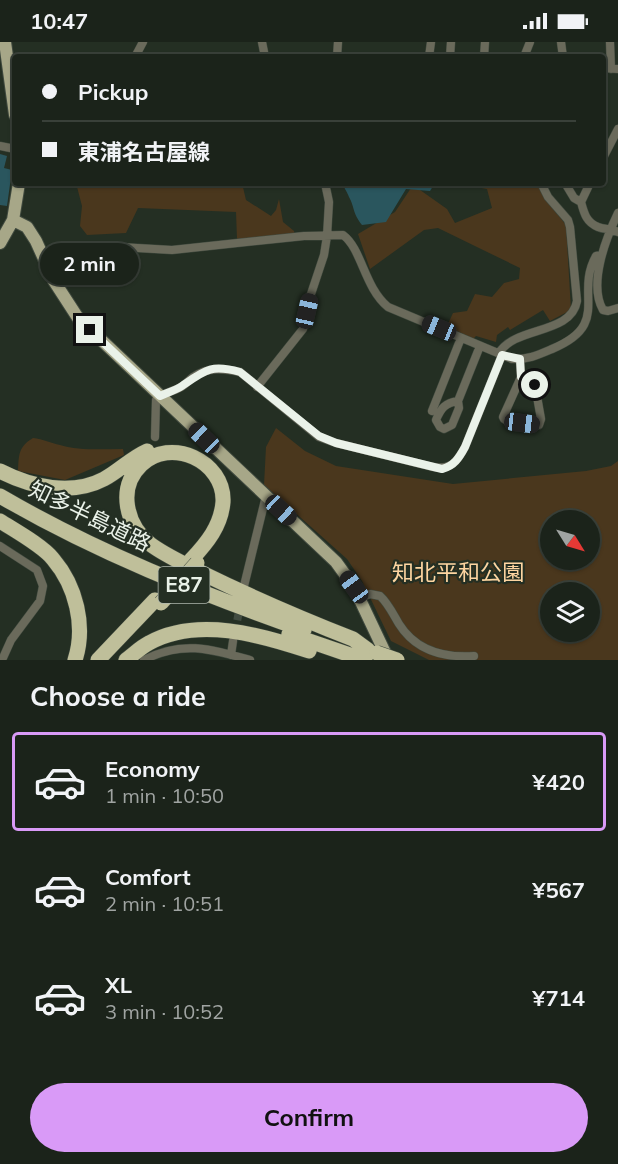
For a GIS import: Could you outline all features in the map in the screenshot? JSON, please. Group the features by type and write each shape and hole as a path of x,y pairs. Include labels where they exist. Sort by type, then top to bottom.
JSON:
{"highway":[{"path":"0,471 43,486 62,488 84,486 103,479 141,454 160,446 174,444 195,448 209,456 219,469 225,481 228,504 224,525 219,534 158,601 109,660"},
{"path":"194,561 216,530 223,500 220,486 210,468 198,459 176,451 157,454 140,465 131,478 126,493 128,513 133,524 150,544 239,591 353,639 375,656"},
{"name":"知多半島道路","path":"0,495 57,528 148,570 259,614 375,656"},
{"name":"知多半島道路","path":"0,507 96,558 184,596 375,656 397,660"},
{"path":"0,521 52,557 69,583 77,607 79,630 75,660"},
{"path":"98,660 158,601"},
{"path":"126,660 149,643 173,634 197,630 240,632 338,660"}],"main road":[{"path":"5,42 12,93"},
{"path":"0,243 13,220 19,186"},
{"path":"13,220 27,227 54,281 78,318 336,562 360,598 375,656"}],"street":[{"path":"610,42 610,69"},
{"path":"606,152 618,129"},
{"path":"257,387 303,329 311,294 324,255 329,201 326,186"},
{"path":"155,437 156,400 160,396 181,387 191,378 208,370 225,368 240,372 325,439 442,469 450,467 457,461 465,447 501,354 508,343 561,321 574,313 577,301 570,227 568,220 548,197 542,186"},
{"path":"567,186 574,198 581,202"},
{"path":"589,186 581,202 585,217 599,228 614,230"},
{"path":"618,213 614,230 601,255 598,277 600,304 603,310 618,308"},
{"path":"46,262 92,249 120,247 172,250 337,234 347,238 375,293 388,307 480,346 520,359 532,357 567,343 581,331 588,309 592,264 596,256 601,255"},
{"path":"432,411 461,338"},
{"path":"458,401 480,346"},
{"path":"520,359 521,377 504,419 507,422 539,424 541,419 535,385 521,377"},
{"path":"243,590 266,496"},
{"path":"0,546 37,570 43,586 40,601 11,640 2,660"},
{"path":"360,598 370,594 380,596 405,632 429,651 456,657 474,657"},
{"path":"231,655 233,641"},
{"path":"144,660 162,651 182,648 204,648 250,660"}],"green space":[{"path":"77,186 243,186 246,200 271,216 276,210 279,199 283,222 294,231 295,236 237,239 236,212 138,208 126,233 87,235 80,226 82,206"},
{"path":"412,186 447,209 455,223 492,208 487,189 470,186 538,186 566,225 571,310 550,321 543,310 510,330 508,327 497,335 496,342 476,336 473,339 447,326 453,313 467,311 475,294 492,297 504,283 519,279 520,268 438,228 424,230 370,269 358,234 395,212"},
{"name":"知北平和公園","path":"276,428 305,451 336,466 453,484 586,471 611,466 618,461 618,660 429,660 391,641 362,581 347,559 264,485 266,447"},
{"path":"33,438 75,448 123,449 124,455 65,480 18,471 22,448"}],"water":[{"path":"0,154 7,156 4,168 12,170 7,206 0,205"},
{"path":"433,186 430,191 406,189 386,222 362,225 344,187"}],"tunnel":[{"path":"235,632 240,606"}],"route":[{"path":"90,330 160,396 181,387 198,374 225,368 240,372 325,439 442,469 450,467 457,461 465,447 502,355 520,359 521,377 535,385"}]}
